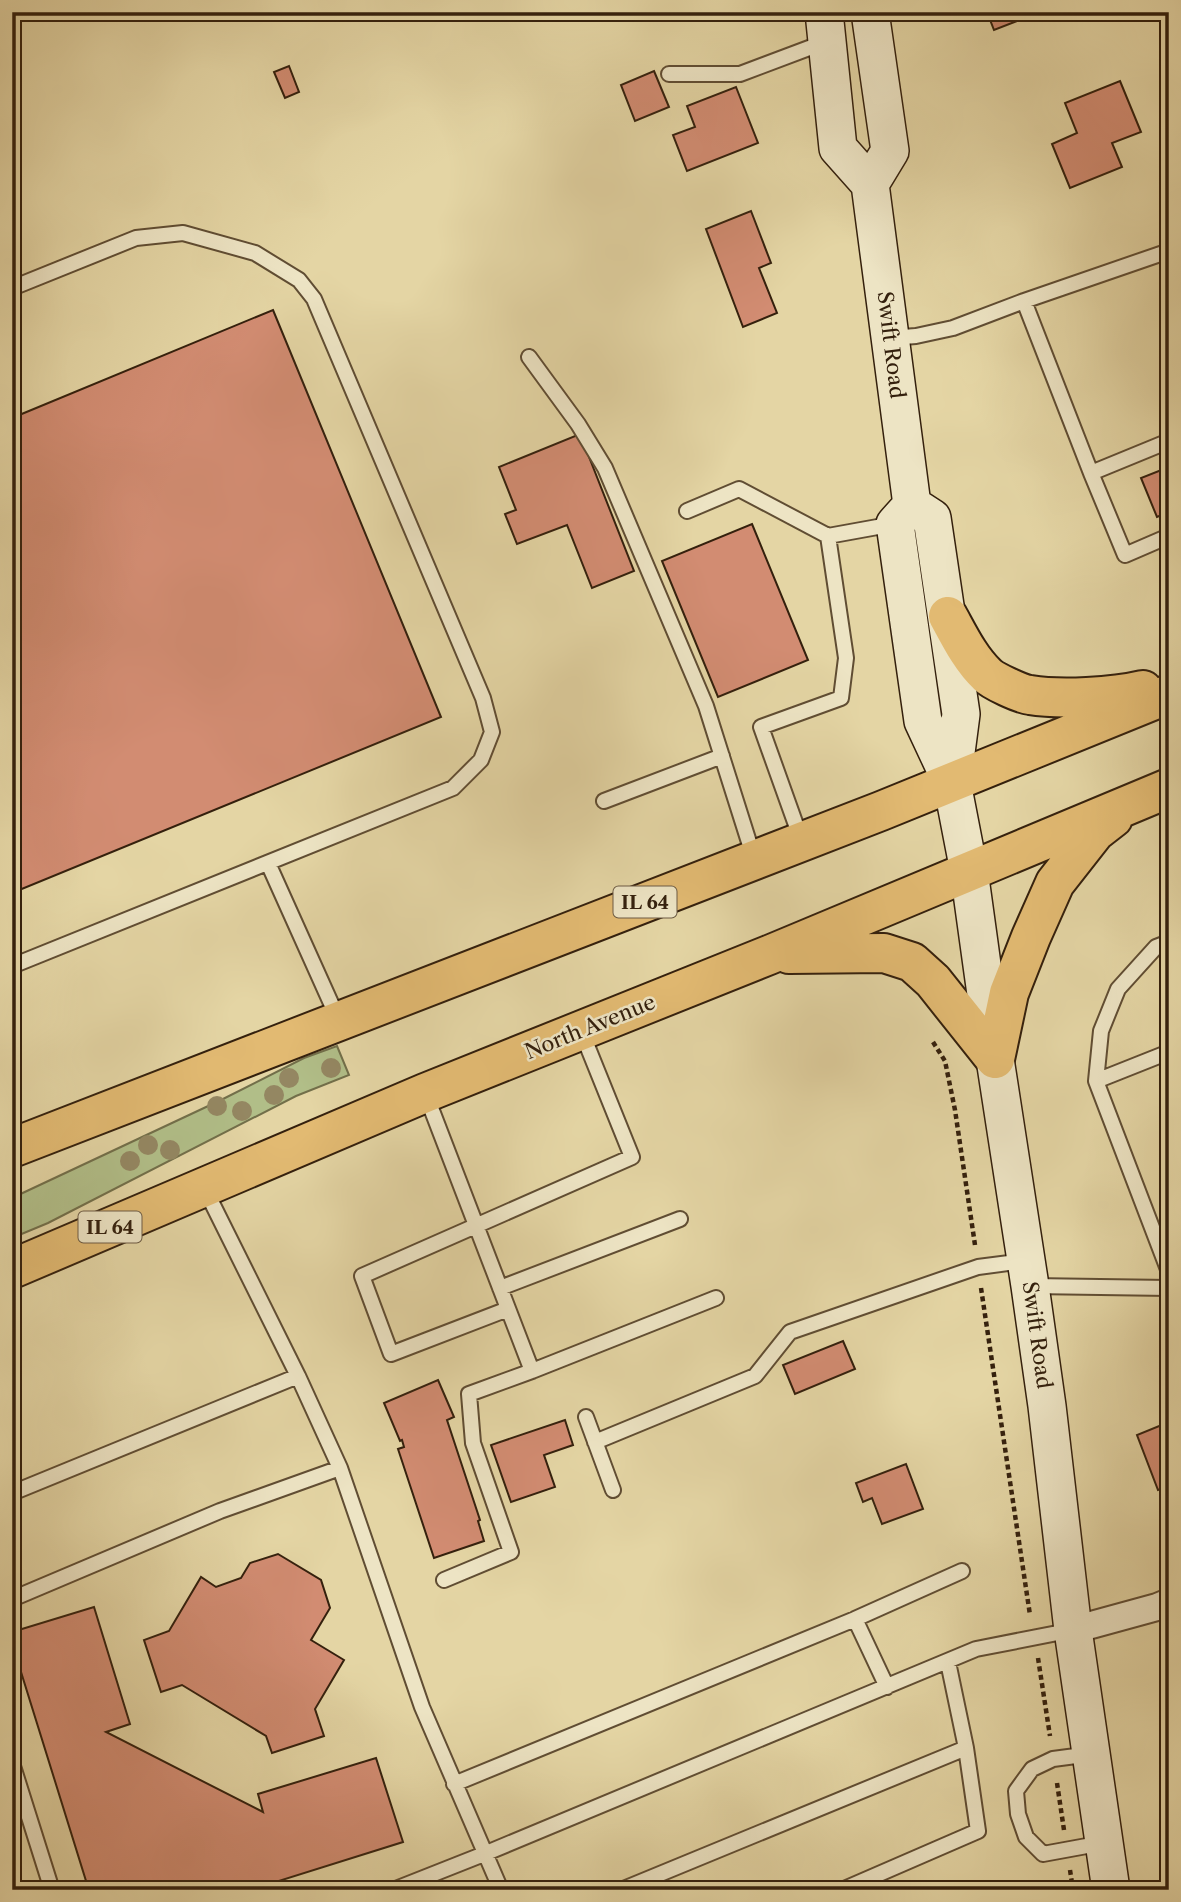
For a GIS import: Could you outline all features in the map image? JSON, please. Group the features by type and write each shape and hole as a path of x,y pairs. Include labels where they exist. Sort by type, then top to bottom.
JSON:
{"main road":[{"path":"948,616 962,642 988,676 1028,695 1080,697 1131,693 1169,683"},
{"name":"IL 64","path":"12,1149 952,783 1169,694"},
{"name":"North Avenue","path":"12,1269 425,1093 1169,788"},
{"path":"995,1059 1009,993 1055,883 1095,832 1130,804"},
{"path":"769,954 884,953 912,962 933,981 995,1059"}],"street":[{"path":"825,27 838,148 870,184 890,151 870,12"},
{"name":"Swift Road","path":"870,184 890,338 923,721 952,783 969,871 1028,1273 1073,1630 1111,1890"},
{"name":"Swift Road","path":"904,515 932,518 961,714 952,783"},
{"path":"1073,1630 1169,1602"}],"lane":[{"path":"669,74 740,74 825,27"},
{"path":"12,288 136,238 183,233 255,253 299,280 314,299 483,698 492,732 481,760 453,788 12,966"},
{"path":"890,338 916,336 953,328 1169,251"},
{"path":"1024,301 1125,555 1169,536"},
{"path":"529,357 579,424 605,468 706,706 755,859"},
{"path":"1091,473 1169,441"},
{"path":"687,511 738,489 828,536 904,515"},
{"path":"802,841 761,727 841,698 846,659 828,536"},
{"path":"604,801 722,756"},
{"path":"268,863 339,1021"},
{"path":"1169,942 1156,947 1118,989 1101,1031 1096,1081 1169,1272"},
{"path":"508,1309 391,1353 362,1276 632,1157 581,1031"},
{"path":"1096,1081 1169,1052"},
{"path":"425,1093 532,1371"},
{"path":"205,1188 298,1376 340,1468 422,1707 501,1890"},
{"path":"500,1288 680,1219"},
{"path":"595,1442 755,1377 790,1332 978,1267 1169,1288"},
{"path":"444,1580 512,1552 473,1443 469,1394 716,1298"},
{"path":"12,1493 298,1376"},
{"path":"586,1416 612,1490"},
{"path":"12,1599 220,1511 340,1468"},
{"path":"454,1784 855,1619 962,1571"},
{"path":"855,1619 887,1687"},
{"path":"393,1890 976,1649 1073,1630"},
{"path":"842,1890 978,1831 967,1748 948,1662"},
{"path":"621,1890 967,1748"},
{"path":"1091,1754 1053,1759 1032,1769 1016,1791 1018,1814 1026,1837 1043,1854 1104,1843"},
{"path":"12,1763 52,1890"}],"path":[{"path":"932,1041 945,1061 956,1110 975,1248"},
{"path":"982,1290 1028,1602"},
{"path":"1041,1675 1051,1745"},
{"path":"1056,1778 1064,1829"},
{"path":"1069,1863 1073,1890"}],"green space":[{"path":"337,1046 349,1075 296,1096 48,1223 12,1238 12,1198 304,1058"}],"building":[{"path":"987,12 1040,12 994,30"},
{"path":"289,66 299,92 285,98 274,72"},
{"path":"654,71 669,107 635,121 621,85"},
{"path":"1120,81 1141,132 1112,143 1122,167 1070,188 1052,144 1077,133 1065,103"},
{"path":"736,87 758,143 687,171 673,135 695,127 687,106"},
{"path":"751,211 771,263 759,268 777,313 743,327 706,229"},
{"path":"273,310 441,717 12,893 12,418"},
{"path":"580,434 634,571 592,588 567,525 517,544 505,514 516,510 499,467"},
{"path":"1169,467 1169,512 1157,517 1141,478"},
{"path":"752,524 808,660 718,697 662,561"},
{"path":"843,1341 855,1369 795,1394 783,1365"},
{"path":"438,1380 454,1417 447,1420 480,1520 478,1521 484,1541 434,1558 398,1449 404,1447 402,1440 400,1441 384,1403"},
{"path":"565,1420 573,1445 544,1455 555,1487 511,1502 491,1445"},
{"path":"1169,1422 1169,1486 1158,1490 1137,1435"},
{"path":"906,1464 923,1509 882,1524 872,1498 863,1502 856,1483"},
{"path":"278,1554 321,1580 330,1608 311,1640 344,1660 315,1709 324,1736 272,1753 266,1736 182,1685 161,1692 144,1640 169,1631 201,1577 216,1587 241,1578 250,1563"},
{"path":"94,1607 130,1724 106,1732 263,1812 258,1794 376,1758 403,1842 250,1890 97,1890 87,1884 12,1643 12,1632"}]}
